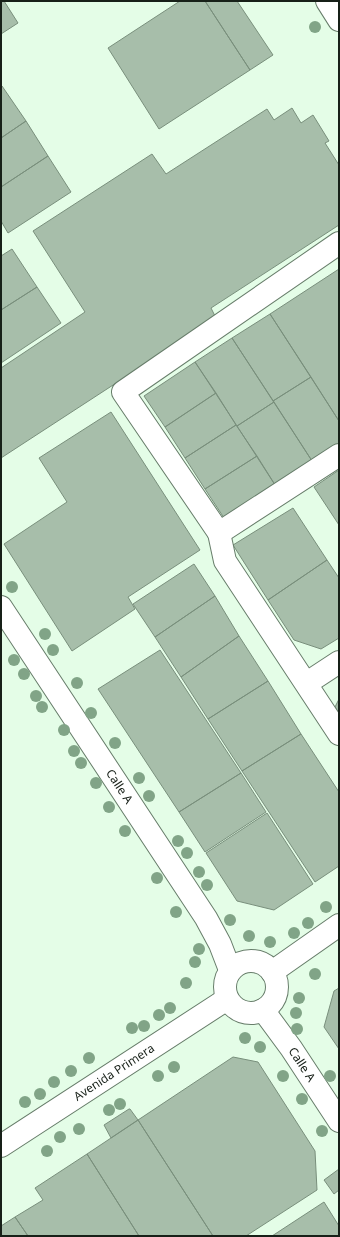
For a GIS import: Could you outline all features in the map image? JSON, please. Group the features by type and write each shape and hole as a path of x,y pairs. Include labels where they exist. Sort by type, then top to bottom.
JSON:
{"street":[{"path":"327,1 339,20"},
{"path":"339,243 123,392 219,533 225,562 307,683 339,734"},
{"path":"219,533 339,455"},
{"name":"Calle A","path":"1,607 206,918 220,944 230,970"},
{"path":"307,683 339,662"},
{"path":"272,972 339,925"},
{"path":"252,960 267,966 272,972 277,982 276,993 272,1003 256,1013 247,1013 232,1006 227,999 224,984 230,970 236,965 252,960"},
{"name":"Avenida Primera","path":"1,1146 227,999"},
{"name":"Calle A","path":"263,1010 291,1048 339,1121"}],"building":[{"path":"1,1 4,1 18,23 1,34"},
{"path":"180,1 205,1 250,70 159,129 108,48"},
{"path":"205,1 237,1 273,55 250,70"},
{"path":"1,86 26,121 1,138"},
{"path":"292,108 301,123 313,115 329,141 325,143 339,165 339,225 211,308 216,318 1,458 1,368 85,312 33,231 152,154 166,174 267,109 274,120"},
{"path":"26,121 48,156 1,187 1,138"},
{"path":"48,156 71,192 8,233 1,221 1,187"},
{"path":"12,249 37,287 1,310 1,256"},
{"path":"339,269 339,421 270,314"},
{"path":"37,287 61,323 1,363 1,310"},
{"path":"270,314 311,377 273,401 232,338"},
{"path":"232,338 274,402 237,426 195,362"},
{"path":"195,362 216,393 165,427 144,396"},
{"path":"311,377 339,421 339,447 314,464 273,401"},
{"path":"216,393 236,425 185,458 165,427"},
{"path":"274,402 314,464 277,488 237,426"},
{"path":"111,412 200,550 128,597 135,609 72,651 4,544 67,502 39,458"},
{"path":"236,425 257,456 205,489 185,458"},
{"path":"257,456 277,488 226,521 205,489"},
{"path":"339,470 339,525 314,487"},
{"path":"293,508 327,560 268,600 233,545"},
{"path":"327,560 339,578 339,638 321,649 294,640 268,600"},
{"path":"194,564 215,596 155,637 133,604"},
{"path":"215,596 239,636 181,677 155,637"},
{"path":"239,636 268,681 208,719 181,677"},
{"path":"160,650 241,773 179,812 98,689"},
{"path":"268,681 301,734 242,771 208,719"},
{"path":"339,699 339,714 335,707"},
{"path":"301,734 339,792 339,866 315,882 242,771"},
{"path":"241,773 266,812 205,852 179,812"},
{"path":"267,813 313,884 274,910 237,901 206,853"},
{"path":"339,988 339,1049 324,1027 334,991"},
{"path":"233,1057 258,1062 315,1151 317,1190 246,1236 213,1236 138,1120"},
{"path":"129,1109 138,1120 111,1138 104,1125"},
{"path":"138,1120 213,1236 139,1236 87,1154"},
{"path":"87,1154 139,1236 28,1236 15,1217 43,1200 35,1188"},
{"path":"339,1169 339,1190 334,1194 324,1180"},
{"path":"324,1202 339,1226 339,1236 272,1236"},
{"path":"15,1217 28,1236 1,1236 1,1226"}]}
